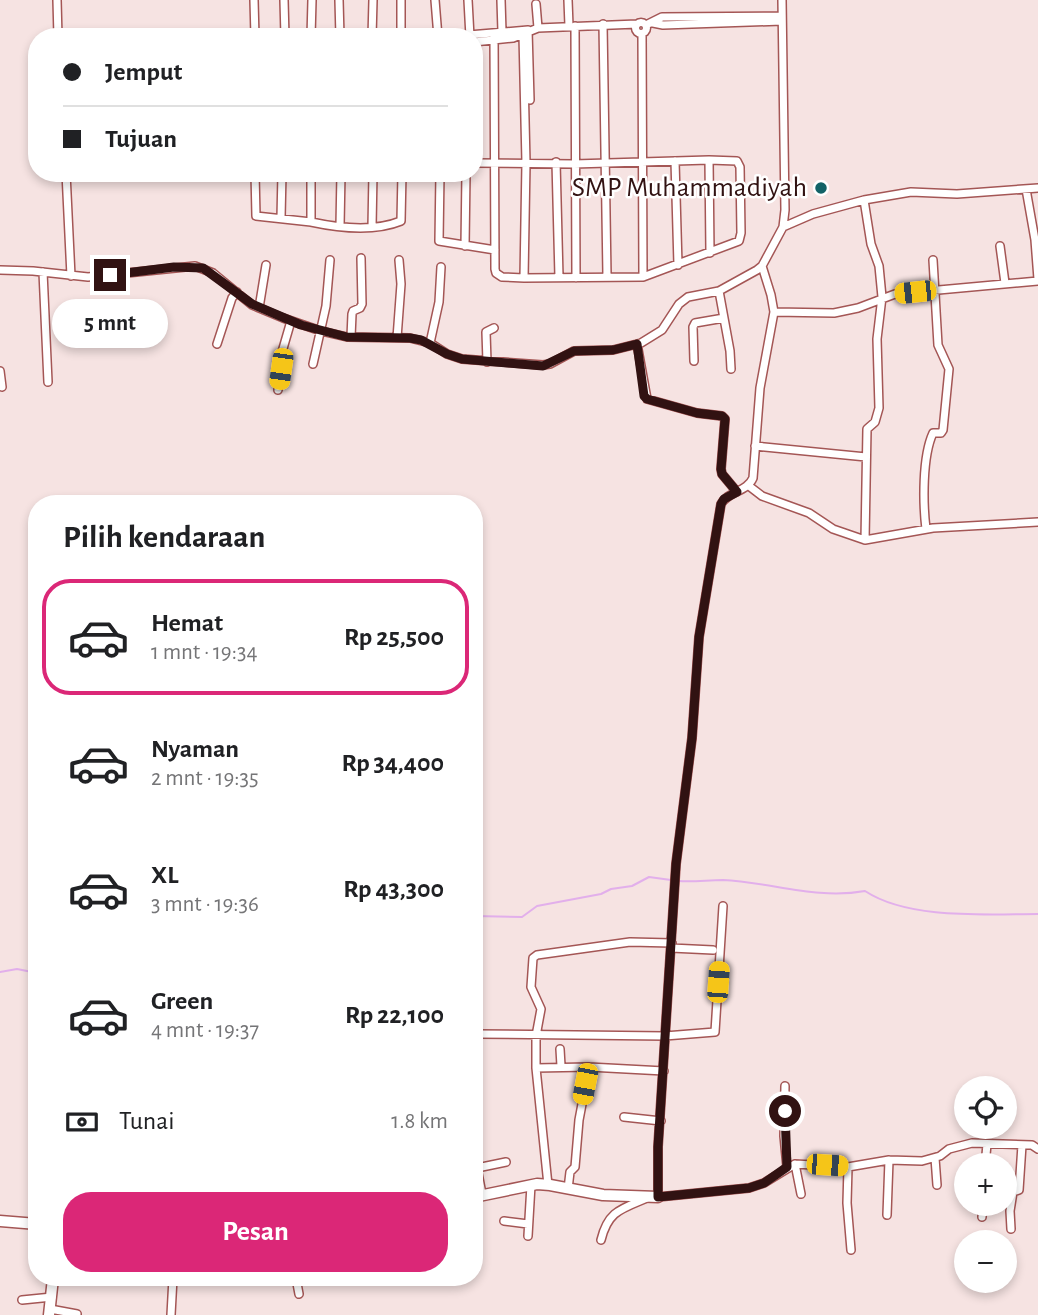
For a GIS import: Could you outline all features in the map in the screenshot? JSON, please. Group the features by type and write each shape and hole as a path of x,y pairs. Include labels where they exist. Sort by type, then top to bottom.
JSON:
{"street":[{"path":"57,0 58,28"},
{"path":"254,0 255,28"},
{"path":"284,0 285,28"},
{"path":"311,28 312,0"},
{"path":"339,0 340,28"},
{"path":"372,28 373,0"},
{"path":"401,0 401,28"},
{"path":"435,0 437,28"},
{"path":"468,0 470,28"},
{"path":"483,163 495,162 528,163 555,162 574,164 734,160 739,164 741,238 736,243 643,276 499,276 495,269 495,162 500,0"},
{"path":"568,0 572,26 576,278"},
{"path":"0,270 89,277 195,266 212,273 235,295 289,326 320,335 410,338 430,343 456,357 487,362 543,366 574,351 613,350 637,344 662,330 679,304 688,297 719,291 762,266 783,227 782,0"},
{"path":"536,4 538,28"},
{"path":"483,37 526,33 538,28 641,22 649,24 662,17 782,18"},
{"path":"603,24 607,276"},
{"path":"637,24 636,31 642,34"},
{"path":"642,34 649,24"},
{"path":"524,278 528,163 526,33"},
{"path":"642,34 643,276"},
{"path":"483,40 497,36"},
{"path":"675,160 678,265"},
{"path":"709,160 710,253"},
{"path":"555,162 559,277"},
{"path":"66,182 71,276"},
{"path":"255,182 256,216 372,227 401,221 402,182"},
{"path":"281,218 282,182"},
{"path":"311,182 311,222"},
{"path":"340,226 341,182"},
{"path":"372,227 373,182"},
{"path":"440,182 438,239 442,243 495,250"},
{"path":"465,246 466,182"},
{"path":"783,227 814,214 864,200 911,192 957,194 1038,187"},
{"path":"774,312 834,313 858,308 882,298 1038,280 1035,240 1026,188"},
{"path":"864,200 871,244 879,266 882,298 877,339 879,408 875,422 867,429 865,540"},
{"path":"1000,246 1005,283"},
{"path":"351,337 352,314 360,309 362,304 361,258"},
{"path":"313,364 326,306 330,260"},
{"path":"397,338 400,260"},
{"path":"926,529 925,487 929,443 933,433 941,433 943,430 950,373 938,345 933,260"},
{"path":"259,308 265,265"},
{"path":"653,1198 661,1121 676,864 692,738 699,637 721,504 724,499 749,486 753,478 760,387 774,312 762,266"},
{"path":"430,343 439,302 440,267"},
{"path":"43,272 48,382"},
{"path":"719,291 731,369"},
{"path":"217,344 235,295"},
{"path":"694,361 695,323 724,318"},
{"path":"278,390 282,352 289,326"},
{"path":"487,362 486,332 494,328"},
{"path":"637,344 644,396 647,399 697,413 722,416 725,419 721,469 737,492"},
{"path":"0,371 2,387"},
{"path":"755,446 866,457"},
{"path":"749,486 762,496 809,513 833,530 865,540 926,529 1038,522"},
{"path":"483,1034 665,1036 714,1032 723,906"},
{"path":"548,1185 536,1068 536,1036 542,1013 530,987 535,956 613,944 713,950"},
{"path":"560,1049 561,1066"},
{"path":"536,1068 561,1066 664,1071"},
{"path":"568,1189 570,1172 575,1167 576,1140 589,1067"},
{"path":"785,1086 784,1136 802,1194"},
{"path":"624,1117 661,1121"},
{"path":"483,1194 531,1185 548,1185 603,1195 653,1198 749,1188 794,1167 848,1167 889,1160 922,1161 935,1158 949,1149 972,1143 1032,1145 1038,1149"},
{"path":"986,1153 987,1144"},
{"path":"1017,1190 1022,1145"},
{"path":"935,1158 937,1185"},
{"path":"887,1215 889,1160"},
{"path":"483,1165 506,1161"},
{"path":"848,1167 847,1210 851,1250"},
{"path":"528,1236 531,1185"},
{"path":"601,1240 606,1223 614,1214 653,1198"},
{"path":"1010,1216 1011,1229"},
{"path":"0,1220 28,1223"},
{"path":"504,1221 528,1224"},
{"path":"53,1286 50,1312 78,1314"},
{"path":"171,1315 173,1286"},
{"path":"298,1286 299,1294"},
{"path":"22,1300 52,1297"}],"waterway":[{"path":"483,916 522,917 537,906 632,886 649,877 671,880"},
{"path":"679,881 741,881 829,893 865,891 903,907 926,911 1038,914"},
{"path":"0,972 17,969 28,971"}],"place":[{"name":"SMP Muhammadiyah","path":"821,188"}],"route":[{"path":"110,275 195,266 212,273 252,304 301,325 347,337 421,340 462,359 543,366 574,351 613,350 637,344 644,396 649,401 722,416 725,419 721,469 737,492 724,499 721,504 699,637 690,765 680,820 676,864 658,1147 658,1197 713,1193 764,1183 787,1167 785,1111"}]}
